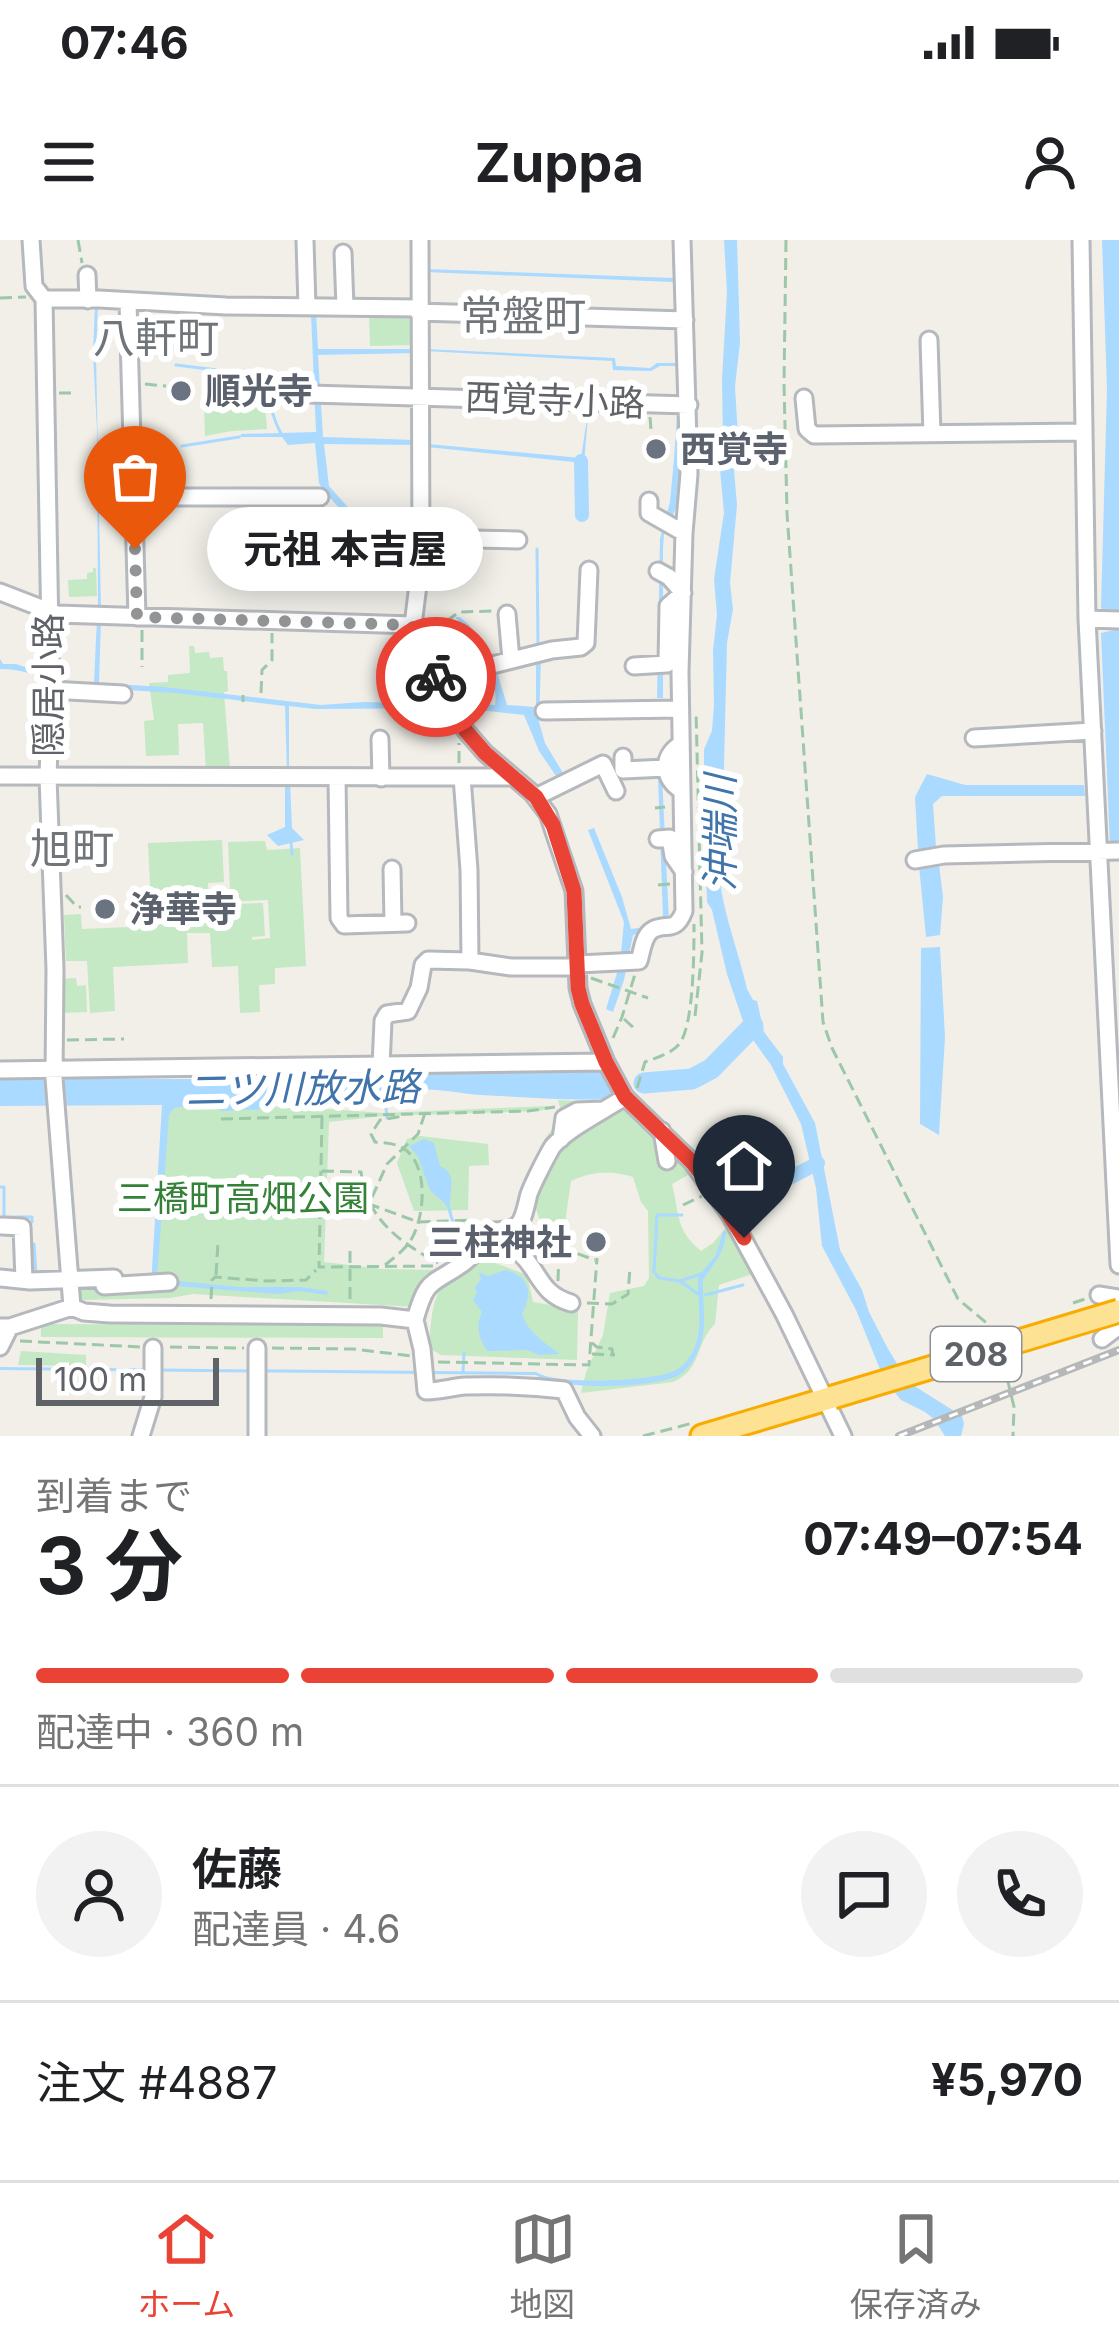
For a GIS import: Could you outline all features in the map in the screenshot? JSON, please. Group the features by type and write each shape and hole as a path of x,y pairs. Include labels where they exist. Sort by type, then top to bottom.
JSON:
{"highway":[{"name":"208","path":"702,1436 1119,1311"}],"street":[{"name":"隠居小路","path":"32,240 34,286 42,297 46,394 54,1103 72,1307"},
{"path":"420,240 422,538 413,621 418,643 455,712 485,753 536,797 553,825 574,891 582,1004 605,1060 625,1097 712,1188 830,1398 842,1436"},
{"path":"381,1066 383,1021 387,1015 408,1011 428,960 578,968 628,961 651,931 681,921 681,744 674,709 683,593 672,526 689,474 679,320 682,240"},
{"path":"1081,240 1084,433 1094,619 1093,731 1119,1265"},
{"path":"305,241 310,305"},
{"path":"343,253 345,304"},
{"path":"42,297 91,293 128,301 345,304 679,320"},
{"path":"128,301 139,617"},
{"path":"929,340 932,434"},
{"name":"西覚寺小路","path":"318,394 683,405"},
{"path":"805,398 807,429 814,435 1084,433"},
{"path":"134,497 320,497"},
{"path":"650,501 649,513 672,526"},
{"path":"422,538 518,540"},
{"path":"437,680 581,647 586,643 589,570"},
{"path":"662,573 683,593"},
{"path":"0,592 57,614 413,621"},
{"path":"634,666 667,664 668,606 683,593"},
{"path":"498,664 507,614"},
{"path":"1094,619 1119,620"},
{"path":"51,683 123,694"},
{"path":"544,711 674,709"},
{"path":"974,738 1093,731"},
{"path":"380,739 381,778"},
{"path":"662,768 681,744"},
{"path":"623,757 623,770 662,768"},
{"path":"536,797 603,764 616,791"},
{"path":"662,768 682,791"},
{"path":"0,776 512,777"},
{"path":"461,777 470,961"},
{"path":"337,778 339,918 344,925 400,923 392,869"},
{"path":"662,839 670,838 681,878"},
{"path":"915,860 1119,851"},
{"path":"0,1070 53,1074 605,1060"},
{"path":"592,1436 561,1390 482,1386 426,1391 415,1320 422,1293 470,1256 493,1228 527,1225 528,1193 550,1149 625,1097"},
{"path":"662,1131 667,1161"},
{"path":"2,1226 22,1227 30,1280"},
{"path":"493,1228 523,1256 544,1288 564,1300"},
{"path":"71,1283 114,1278"},
{"path":"0,1279 169,1280 167,1313"},
{"path":"1099,1295 1119,1298"},
{"path":"4,1335 72,1307 110,1314 415,1320"},
{"path":"1102,1339 1119,1326"},
{"path":"141,1436 150,1413 153,1348"},
{"path":"257,1348 257,1436"}],"path":[{"path":"79,240 91,293"},
{"path":"786,240 787,513 824,1022 832,1048 958,1299 989,1324 995,1341"},
{"path":"0,298 42,297"},
{"path":"64,384 64,393"},
{"path":"131,385 166,386"},
{"path":"46,394 77,393"},
{"path":"650,413 651,430"},
{"path":"413,621 507,614"},
{"path":"139,617 142,667"},
{"path":"260,693 262,670 272,660 272,619"},
{"path":"674,709 702,953 695,1016"},
{"path":"455,712 461,777"},
{"path":"656,808 665,808"},
{"path":"658,885 681,878"},
{"path":"64,895 81,907"},
{"path":"605,1060 630,992 628,961"},
{"path":"578,968 648,998"},
{"path":"622,1018 635,1028"},
{"path":"54,1040 124,1039"},
{"path":"221,1119 567,1107"},
{"path":"369,1204 387,1164 422,1127 425,1113"},
{"path":"386,1116 371,1134 375,1142 407,1145"},
{"path":"214,1279 306,1280 319,1267 322,1118"},
{"path":"384,1266 407,1245 418,1222 420,1176 407,1145"},
{"path":"319,1267 443,1266 389,1231 364,1194 361,1172 321,1171"},
{"path":"683,1204 712,1188"},
{"path":"369,1204 418,1222 473,1220 493,1228"},
{"path":"527,1225 555,1239 559,1246 564,1300"},
{"path":"212,1290 218,1243"},
{"path":"4,1335 153,1348 353,1349 424,1369 459,1364 592,1365 597,1260 559,1246"},
{"path":"350,1251 351,1316"},
{"path":"594,1303 612,1304 628,1294 630,1268"},
{"path":"590,1353 614,1355 611,1348 591,1342"},
{"path":"1002,1358 1014,1408 1013,1436"}],"green space":[{"path":"414,313 415,345 370,346 369,314"},
{"path":"203,375 255,377 267,429 205,436"},
{"path":"346,527 352,527 379,559 363,559 361,552 345,553 344,560 336,560 334,534 346,534"},
{"path":"93,568 97,596 69,597 68,580 87,579"},
{"path":"189,646 194,646 195,653 209,652 210,658 223,657 230,769 206,770 203,723 178,724 179,755 146,756 144,721 154,720 149,683 190,673"},
{"path":"222,840 224,882 208,883 209,905 263,903 265,936 252,940 270,938 268,900 215,902 214,890 230,889 228,842 265,841 267,850 300,848 306,966 275,968 275,984 259,985 260,1012 240,1013 238,966 212,967 210,933 187,933 188,963 113,967 115,1011 90,1013 87,961 66,961 64,915 81,914 82,929 131,927 131,907 151,906 148,843"},
{"path":"76,978 77,986 86,985 87,1012 61,1013 60,979"},
{"path":"558,1100 629,1106 693,1172 672,1184 687,1236 701,1251 729,1224 752,1274 719,1285 715,1324 689,1370 673,1382 581,1393 603,1335 610,1293 644,1286 649,1278 648,1211 633,1177 602,1173 571,1181 565,1223 540,1220 535,1166 542,1144 562,1114"},
{"name":"三橋町高畑公園","path":"169,1104 383,1113 548,1108 329,1122 324,1262 439,1270 415,1307 193,1294 76,1298 77,1283 143,1282 154,1275"},
{"path":"420,1136 488,1144 489,1165 469,1166 468,1210 414,1211 397,1163 407,1139"},
{"path":"482,1258 527,1275 533,1302 578,1310 577,1360 441,1355 429,1348 438,1293 453,1276"},
{"path":"41,1324 383,1325 383,1338 41,1337"},
{"path":"21,1351 86,1355 86,1366 18,1365"}],"water":[{"path":"672,240 677,240 683,431 678,504 664,534 663,698 657,698 660,539 670,502 677,366 651,371 613,370 612,361 424,349 615,358 616,366 650,368 657,363 677,363 674,282 425,269 673,278"},
{"name":"沖端川","path":"724,240 737,240 740,343 735,386 733,609 727,643 723,807 727,826 721,843 720,884 747,989 757,1001 764,1032 783,1057 815,1123 840,1250 908,1382 962,1416 961,1436 945,1436 934,1419 901,1400 884,1379 856,1310 822,1246 816,1188 801,1124 771,1065 746,1030 707,902 705,820 710,802 704,782 704,749 712,731 714,579 724,513 719,459 727,292"},
{"path":"1102,240 1119,240 1119,613 1101,608 1107,389"},
{"path":"98,303 96,355 101,610 93,354"},
{"path":"316,312 318,349 415,349 415,353 318,355 323,437 416,440 416,445 324,444 329,486 415,582 415,589 323,490 315,443 288,445 282,437 240,437 316,432 311,313"},
{"path":"589,405 584,463 578,466 427,447 581,458"},
{"path":"455,617 469,625 493,659 507,705 536,707 536,662 541,659 539,722 563,773 556,776 539,751 524,715 462,708 289,706 287,773 285,706 59,686 30,673 0,669 0,659 3,664 67,681 94,683 97,619 101,619 99,683 321,705 495,705 489,669"},
{"path":"1119,629 1119,846 1110,846 1101,633"},
{"path":"927,774 965,785 1084,785 1085,796 942,796 933,804 936,847 918,850 915,797"},
{"path":"658,776 662,776 669,921 660,930 633,935 613,1012 606,1009 620,963 624,922 588,830 594,828 631,929 660,925"},
{"path":"285,782 290,782 292,828 304,840 278,846 267,835 285,827"},
{"path":"939,864 940,935 926,937 919,866"},
{"path":"940,947 945,1037 939,1135 920,1124 921,948"},
{"name":"二ツ川放水路","path":"603,1067 615,1087 614,1095 607,1099 420,1090 387,1100 363,1095 292,1098 272,1102 267,1109 221,1111 211,1103 174,1108 169,1115 157,1279 151,1285 162,1105 0,1106 0,1076 228,1081"},
{"path":"424,1139 434,1143 440,1166 451,1178 450,1205 430,1190 409,1146"},
{"path":"723,1231 721,1252 703,1280 700,1346 685,1370 664,1380 605,1386 564,1384 536,1375 0,1370 536,1372 561,1379 599,1380 654,1376 678,1369 694,1350 699,1330 698,1277 716,1255"},
{"path":"505,1270 520,1276 527,1286 522,1314 529,1327 560,1354 487,1351 479,1332 482,1312 473,1300 475,1287 481,1280 479,1272 488,1276"},
{"path":"177,1281 328,1291 327,1295 278,1294 176,1286"}],"waterway":[{"path":"176,365 258,375 282,435"},
{"path":"182,446 239,437"},
{"path":"581,461 582,515"},
{"path":"537,549 538,646"},
{"path":"291,842 292,854"},
{"name":"二ツ川放水路","path":"644,1083 692,1079 711,1069 753,1026"},
{"path":"385,1098 387,1118"},
{"path":"738,1205 818,1163"},
{"path":"0,1187 4,1187 4,1217 32,1217 32,1222"},
{"path":"448,1205 456,1233 467,1249"},
{"path":"680,1281 659,1278 654,1272 657,1215 682,1215"},
{"path":"34,1244 36,1275"},
{"path":"698,1294 680,1281 701,1274"},
{"path":"705,1295 743,1285"},
{"path":"463,1372 464,1353"}],"railway":[{"path":"899,1436 1119,1350"}],"way so far":[{"path":"135,549 137,617 412,625 436,677"}],"place":[{"name":"順光寺","path":"181,391"},
{"name":"西覚寺","path":"656,449"},
{"name":"元祖 本吉屋","path":"135,549"},
{"name":"浄華寺","path":"105,909"},
{"name":"三柱神社","path":"596,1242"}],"district":[{"name":"常盤町","path":"523,315"},
{"name":"八軒町","path":"156,337"},
{"name":"旭町","path":"72,848"}],"route":[{"path":"436,677 466,731 536,797 553,825 574,891 582,1004 625,1097 692,1162 744,1238"}]}
